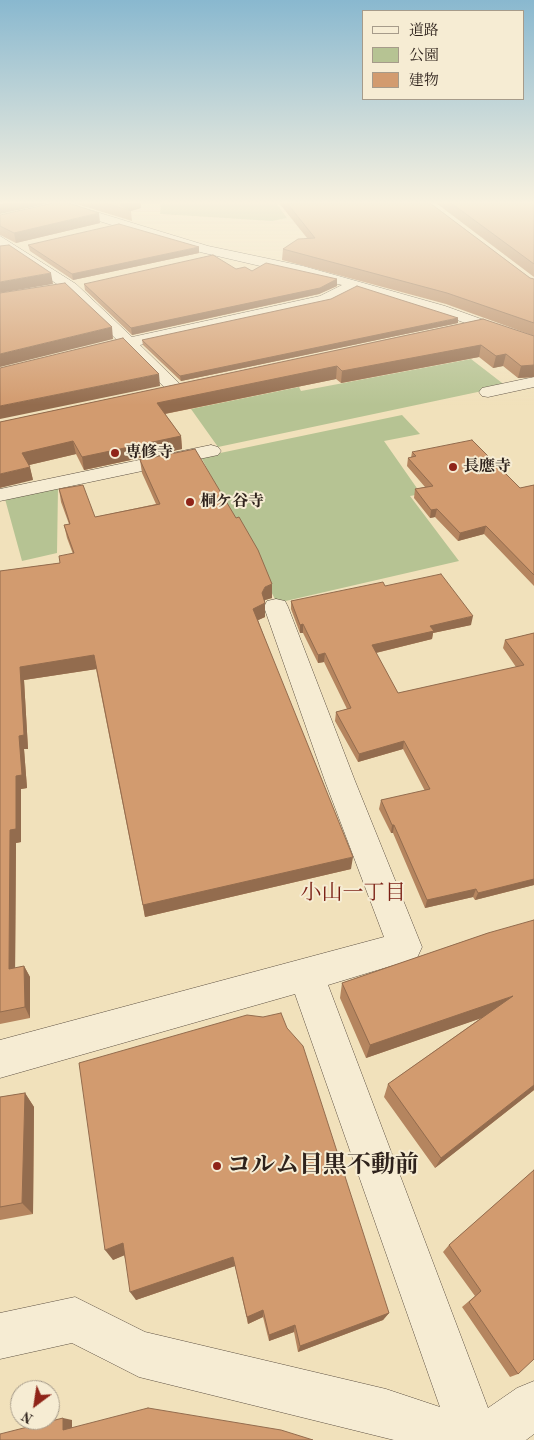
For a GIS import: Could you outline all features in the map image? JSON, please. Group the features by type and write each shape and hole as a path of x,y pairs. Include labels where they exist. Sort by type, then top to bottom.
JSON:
{"street":[{"path":"40,270 71,288 175,388"},
{"path":"296,270 355,284 483,324 534,343"},
{"path":"54,290 90,284"},
{"path":"73,356 129,342 325,300 355,284"},
{"path":"455,330 483,324"},
{"path":"488,392 534,382"},
{"path":"156,393 194,385"},
{"path":"0,495 211,451"},
{"path":"0,1059 405,947 340,781 276,608"},
{"path":"306,974 476,1440"},
{"path":"0,1336 75,1320 138,1354 386,1413 465,1440"},
{"path":"484,1440 534,1405"}],"green space":[{"path":"471,359 506,386 218,447 191,409 299,387 301,391"},
{"path":"402,415 420,434 384,441 421,494 410,496 459,561 277,603 201,457"},
{"path":"58,488 57,553 22,561 5,499"}],"building":[{"path":"0,270 47,270 51,273 0,282"},
{"path":"66,270 90,270 72,274"},
{"path":"145,270 298,270 337,279 320,288 131,328 84,284"},
{"path":"362,270 520,270 534,279 534,323 447,293"},
{"path":"65,283 112,327 0,354 0,293"},
{"path":"357,286 458,318 180,376 142,340 331,299"},
{"path":"483,319 534,336 534,365 521,366 506,354 496,356 481,345 342,371 337,366 157,403 181,436 82,457 73,441 22,453 30,467 0,474 0,422"},
{"path":"123,338 159,374 0,406 0,368"},
{"path":"472,440 520,488 534,485 534,575 486,526 460,533 437,509 431,510 415,489 433,486 408,458 416,456 412,452"},
{"path":"195,449 236,518 239,517 258,550 272,584 265,587 262,593 265,603 253,609 353,857 143,905 94,655 20,667 24,735 19,736 22,775 16,776 16,829 10,830 9,969 24,966 25,1007 0,1012 0,571 60,563 59,556 74,553 64,525 70,524 59,489 83,485 95,517 160,504 140,460"},
{"path":"441,574 473,616 430,626 434,631 372,645 398,693 524,665 505,640 534,633 534,879 478,893 476,889 427,900 381,800 430,789 404,741 359,754 336,712 351,708 325,653 318,655 303,624 300,625 291,601 383,582 385,586"},
{"path":"534,920 534,1085 441,1158 388,1084 513,996 370,1045 342,983 488,933"},
{"name":"コルム目黒不動前","path":"281,1013 287,1028 303,1046 389,1313 300,1346 295,1325 269,1335 263,1310 247,1317 233,1257 130,1292 123,1243 105,1250 79,1063 247,1015 263,1017"},
{"path":"25,1093 22,1203 0,1207 0,1097"},
{"path":"534,1170 534,1359 518,1374 469,1302 481,1291 449,1245"},
{"path":"148,1408 281,1430 313,1440 0,1440 0,1434 16,1430 60,1430 60,1419 63,1418 63,1430"}],"place":[{"name":"専修寺","path":"115,453"},
{"name":"長應寺","path":"453,467"},
{"name":"桐ケ谷寺","path":"190,502"},
{"name":"コルム目黒不動前","path":"217,1166"}],"district":[{"name":"小山一丁目","path":"353,893"}]}
